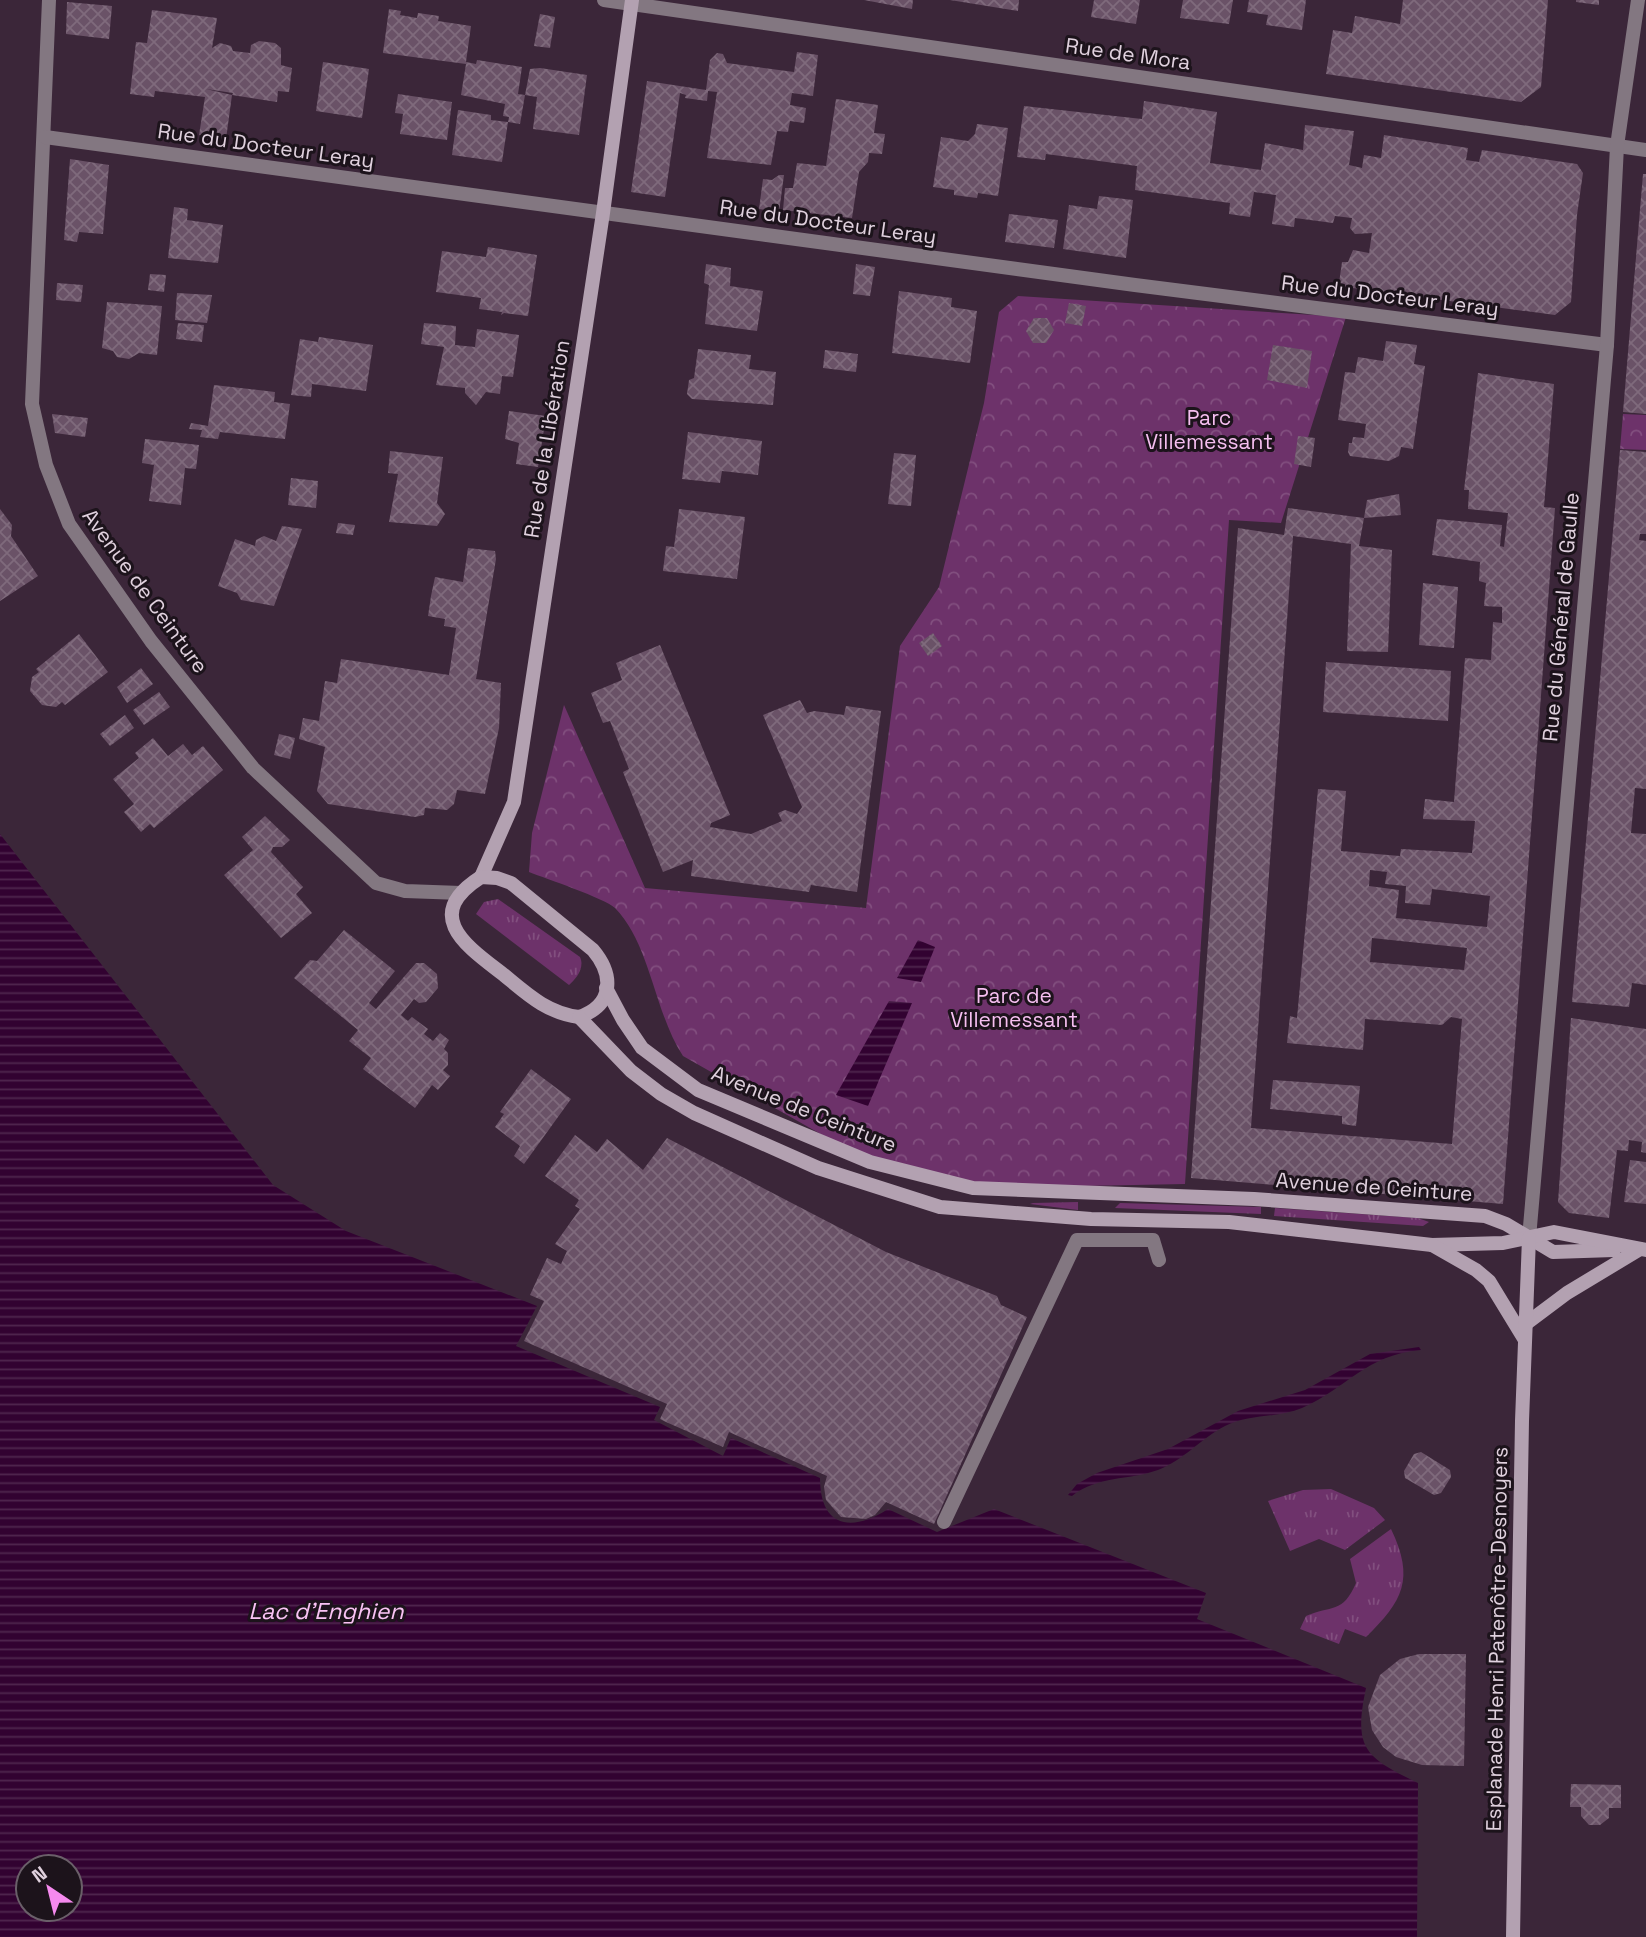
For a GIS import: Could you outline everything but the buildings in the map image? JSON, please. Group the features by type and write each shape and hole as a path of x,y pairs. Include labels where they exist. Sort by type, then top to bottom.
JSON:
{"main road":[{"name":"Rue de la Libération","path":"481,877 514,802 603,213 631,2"},
{"path":"481,877 461,893 452,919 461,941 542,1006 579,1017 631,1071 661,1094 694,1113 818,1168 940,1207 1091,1219 1229,1222 1432,1245 1503,1243 1529,1238"},
{"name":"Avenue de Ceinture","path":"481,877 497,878 511,883 593,950 607,975 606,988 642,1048 698,1090 870,1162 973,1188 1254,1199 1485,1216 1553,1252 1643,1250"},
{"path":"579,1017 603,1002 606,988"},
{"name":"Esplanade Henri Patenôtre-Desnoyers","path":"1513,1937 1529,1238"},
{"path":"1432,1245 1489,1281 1526,1341"},
{"path":"1527,1323 1567,1293 1643,1250"}],"street":[{"name":"Avenue de Ceinture","path":"49,0 32,404 46,465 69,524 151,641 253,768 376,883 405,891 461,893"},
{"name":"Rue de Mora","path":"604,0 1646,150"},
{"name":"Rue du Général de Gaulle","path":"1529,1238 1607,345 1617,146 1638,0"},
{"name":"Rue du Docteur Leray","path":"45,137 1607,345"},
{"path":"944,1522 1077,1240 1153,1240 1159,1260"}],"green space":[{"name":"Parc de Villemessant","path":"1018,296 1346,317 1281,523 1229,520 1185,1184 973,1188 870,1162 683,1056 665,1020 637,941 615,908 588,894 529,872 532,833 564,705 645,888 866,908 900,646 939,587 984,403 999,312"},
{"path":"1623,414 1646,415 1646,450 1620,449"},
{"path":"498,899 580,957 581,969 569,985 476,914 484,902"},
{"path":"1078,1202 1078,1210 1030,1204 1033,1203"},
{"path":"1120,1203 1261,1207 1261,1214 1115,1208"},
{"path":"1275,1208 1418,1218 1429,1222 1423,1226 1274,1216"},
{"path":"1331,1489 1374,1508 1385,1520 1345,1550 1319,1539 1290,1551 1268,1501 1303,1490"},
{"path":"1391,1529 1402,1562 1403,1576 1396,1600 1379,1624 1366,1637 1345,1629 1339,1644 1300,1629 1306,1616 1336,1607 1346,1600 1356,1583 1350,1559"}],"water":[{"name":"Lac d'Enghien","path":"0,834 273,1185 346,1231 537,1306 516,1346 660,1407 654,1420 723,1456 731,1438 820,1478 825,1507 840,1521 862,1521 888,1509 937,1532 994,1509 1206,1593 1197,1619 1366,1688 1361,1725 1367,1749 1386,1766 1418,1783 1417,1937 0,1937"},
{"path":"918,940 935,947 921,982 897,978"},
{"path":"889,1001 912,1003 868,1106 836,1095"},
{"path":"1419,1347 1421,1350 1385,1358 1371,1365 1302,1408 1225,1426 1176,1461 1158,1470 1103,1481 1072,1496 1068,1495 1077,1484 1097,1473 1168,1449 1238,1411 1305,1390 1370,1354"}],"park label":[{"name":"Parc Villemessant","path":"1209,430"}]}
